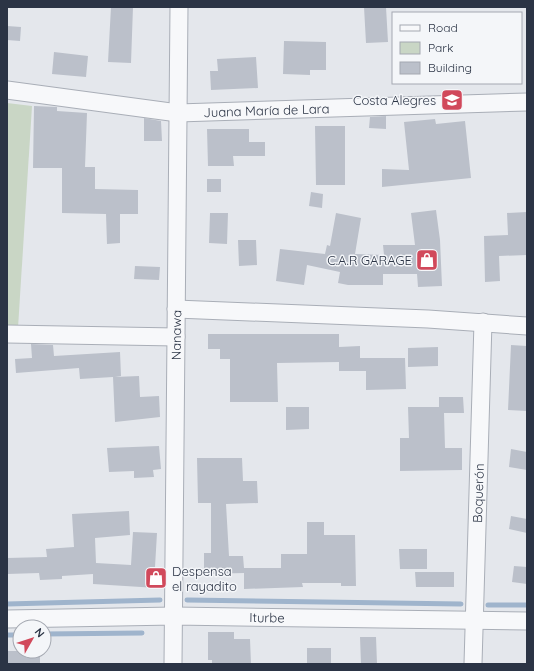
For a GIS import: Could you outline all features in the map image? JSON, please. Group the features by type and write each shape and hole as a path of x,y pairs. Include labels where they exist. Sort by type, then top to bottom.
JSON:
{"street":[{"name":"Nanawa","path":"173,664 179,7"},
{"name":"Juana María de Lara","path":"7,90 178,112 527,102"},
{"path":"176,309 428,319 527,326"},
{"name":"Boquerón","path":"473,664 483,322"},
{"path":"7,334 176,337"},
{"name":"Iturbe","path":"7,619 174,616 527,621"}],"green space":[{"path":"7,103 32,106 18,328 7,328"}],"building":[{"path":"111,7 133,7 131,63 108,62"},
{"path":"364,7 386,7 388,42 366,43"},
{"path":"7,26 21,27 20,41 7,40"},
{"path":"284,41 326,42 326,70 310,70 310,75 283,74"},
{"path":"54,52 88,56 86,77 52,74"},
{"path":"256,57 258,88 211,90 210,71 218,71 217,59"},
{"path":"34,106 57,107 57,111 87,113 85,167 95,167 95,189 138,190 138,214 120,214 120,243 107,244 106,214 62,213 62,168 33,168"},
{"path":"386,116 386,129 369,128 370,117"},
{"path":"144,118 161,121 162,141 144,141"},
{"path":"435,119 436,124 465,121 471,178 382,187 382,169 409,170 404,122"},
{"path":"315,126 345,126 345,185 316,185"},
{"path":"207,129 249,129 249,142 265,142 265,156 233,156 234,166 208,166"},
{"path":"207,179 221,179 221,192 207,192"},
{"path":"311,192 323,194 322,208 309,206"},
{"path":"436,210 440,240 442,286 418,287 417,274 383,274 383,285 348,285 338,283 340,272 307,265 304,285 276,281 280,249 325,254 327,245 330,246 336,213 361,218 355,254 384,255 383,245 415,245 411,213"},
{"path":"527,212 527,255 499,256 500,281 485,282 484,236 508,235 507,213"},
{"path":"210,213 228,213 227,244 209,243"},
{"path":"238,240 256,240 257,265 239,266"},
{"path":"135,266 160,267 159,280 134,279"},
{"path":"208,334 339,334 339,347 360,346 360,358 405,358 406,389 366,390 366,371 339,371 339,362 277,363 278,402 230,402 230,359 220,359 220,349 208,349"},
{"path":"31,344 53,345 54,356 120,352 121,376 115,377 139,376 140,397 159,396 160,417 115,422 113,377 80,379 79,368 16,373 15,359 32,358"},
{"path":"511,345 527,346 527,411 508,410"},
{"path":"438,347 438,366 408,367 408,348"},
{"path":"439,397 463,397 464,413 444,413 445,448 462,448 462,470 400,471 400,438 409,438 408,407 439,407"},
{"path":"286,407 309,407 309,429 286,430"},
{"path":"159,446 161,469 153,470 154,477 134,478 134,471 109,472 107,448"},
{"path":"511,449 527,452 527,470 509,467"},
{"path":"197,458 242,458 243,481 257,481 258,503 226,504 229,556 243,556 244,568 281,568 281,554 307,554 307,522 324,522 324,535 355,535 356,586 341,586 341,583 302,583 303,587 244,589 244,573 204,574 204,553 211,553 211,503 198,503"},
{"path":"129,511 130,535 95,538 96,563 131,565 133,532 157,533 155,567 158,567 157,588 93,584 93,574 62,576 62,579 40,580 39,573 7,574 7,558 47,557 46,549 74,547 72,514"},
{"path":"511,516 527,519 527,533 509,529"},
{"path":"399,549 427,549 427,569 400,569"},
{"path":"514,566 527,567 527,584 512,582"},
{"path":"415,572 454,572 454,587 416,587"},
{"path":"208,632 234,632 234,639 250,639 251,664 212,664 212,660 208,660"},
{"path":"360,637 376,637 377,664 361,664"},
{"path":"307,648 331,648 331,664 307,664"},
{"path":"7,651 12,651 12,659 40,659 40,664 7,664"}],"waterway":[{"path":"7,604 160,600"},
{"path":"187,600 461,604"},
{"path":"488,605 527,605"},
{"path":"52,634 142,633"},
{"path":"7,635 12,635"}],"place":[{"name":"Costa Alegres","path":"452,100"},
{"name":"C.A.R GARAGE","path":"427,260"},
{"name":"Despensa el rayadito","path":"156,578"}]}
